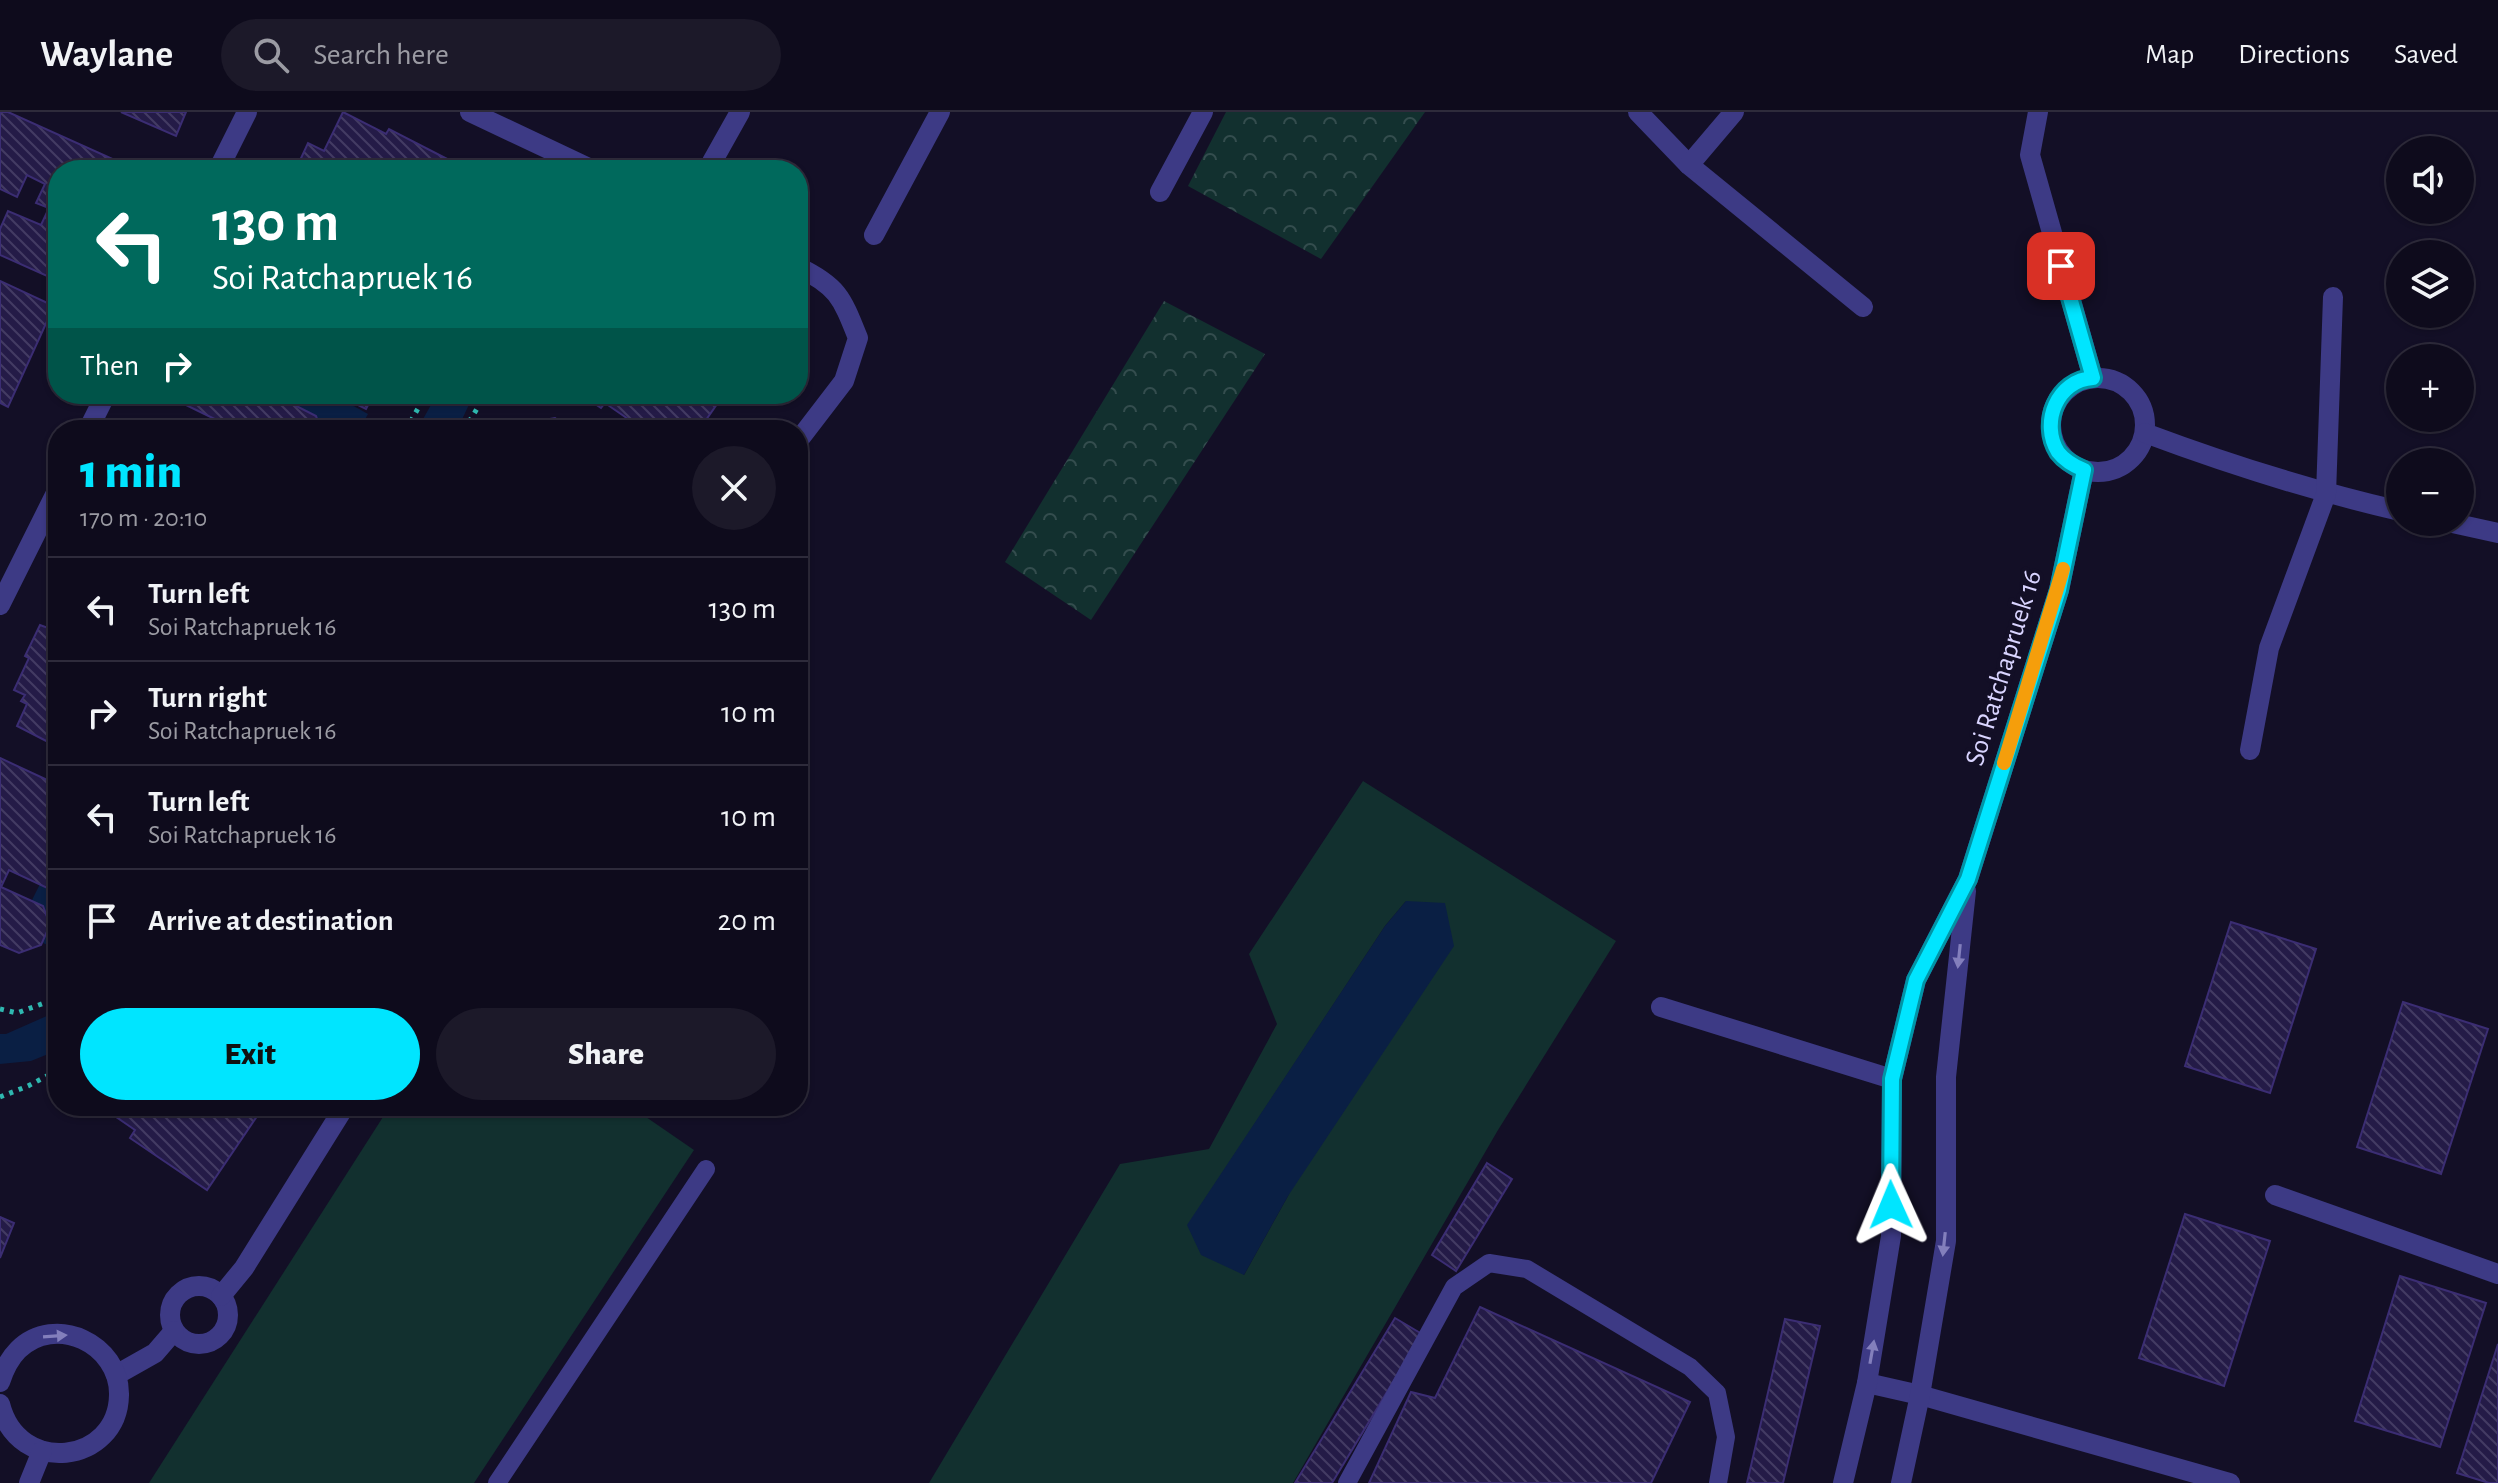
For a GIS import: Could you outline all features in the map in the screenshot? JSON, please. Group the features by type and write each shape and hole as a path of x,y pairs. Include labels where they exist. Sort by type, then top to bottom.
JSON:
{"street":[{"path":"223,160 247,112"},
{"path":"470,112 572,160"},
{"path":"713,160 740,112"},
{"path":"874,235 940,112"},
{"path":"1160,192 1203,112"},
{"path":"1638,112 1689,165 1863,307"},
{"path":"1689,165 1734,112"},
{"path":"2038,112 2030,155 2093,378"},
{"path":"808,271 821,277 842,298 858,338 844,381 808,428"},
{"path":"2250,750 2269,648 2326,494 2333,297"},
{"path":"2093,378 2116,381 2130,389 2144,417 2145,433 2139,448 2116,469 2100,472 2070,464 2059,453 2052,439 2050,424 2060,395 2072,385 2093,378"},
{"path":"2145,433 2326,494 2386,508"},
{"name":"Soi Ratchapruek 16","path":"1843,1483 1867,1383 1891,1236 1892,1079 1916,980 1968,879 2059,590 2084,470"},
{"path":"0,605 48,509"},
{"path":"2474,528 2498,533"},
{"name":"Soi Ratchapruek 16","path":"1901,1483 1920,1395 1946,1241 1946,1077 1968,879"},
{"path":"1661,1007 1892,1079"},
{"path":"221,1296 244,1268 339,1116"},
{"path":"2275,1195 2498,1274"},
{"path":"195,1287 204,1287 221,1296 227,1323 216,1338 198,1344 181,1338 174,1331 170,1313 178,1295 195,1287"},
{"path":"116,1375 155,1353 174,1331"},
{"path":"0,1382 19,1348 36,1338 55,1334 74,1336 92,1343 106,1357 116,1375 119,1396 115,1416 104,1434 88,1446 69,1453 29,1447 14,1435 4,1419 0,1404"},
{"path":"1867,1383 1920,1395 2230,1483"},
{"path":"29,1483 42,1451"}],"lane":[{"path":"497,1483 706,1169"},
{"path":"1347,1483 1454,1287 1489,1263 1527,1269 1690,1367 1717,1393 1726,1437 1718,1483"}],"path":[{"path":"0,1009 17,1013 48,1002"},
{"path":"0,1097 48,1075"}],"green space":[{"path":"1226,112 1425,112 1321,259 1188,186"},
{"path":"1164,301 1265,354 1091,620 1005,562"},
{"path":"1363,781 1616,941 1498,1130 1293,1483 929,1483 1120,1164 1209,1149 1277,1024 1249,954","holes":["1406,901 1288,1196 1244,1275 1188,1225 1385,926"]},
{"path":"384,1116 645,1116 694,1150 474,1483 149,1483"}],"water":[{"path":"298,404 350,404 368,414 365,420 298,420 293,414"},
{"path":"431,404 469,404 462,420 423,420"},
{"path":"41,882 48,886 48,945 39,941 26,912"},
{"path":"1406,901 1445,903 1454,946 1288,1196 1244,1275 1201,1255 1187,1225 1385,926"},
{"path":"48,1015 48,1054 31,1061 0,1064 0,1034"}],"building":[{"path":"0,112 8,112 115,160 48,160 48,208 36,203 45,184 27,175 17,197 0,189"},
{"path":"121,112 186,112 176,136"},
{"path":"343,112 386,134 389,129 449,160 300,160 308,143 324,151"},
{"path":"48,210 48,276 0,255 0,229 8,211 41,225"},
{"path":"0,281 48,303 48,319 8,407 0,403"},
{"path":"293,404 316,416 317,420 217,420 186,405"},
{"path":"606,404 717,404 706,420 630,420"},
{"path":"40,625 48,628 48,742 17,726 27,704 21,701 25,695 14,690 29,658 25,656"},
{"path":"0,758 48,780 48,888 9,870 1,887 43,906 48,929 41,945 19,953 0,945"},
{"path":"2231,922 2316,949 2270,1093 2185,1066"},
{"path":"2403,1002 2488,1029 2441,1174 2357,1147"},
{"path":"115,1116 257,1116 207,1190 130,1138 135,1130"},
{"path":"1487,1163 1512,1179 1456,1271 1432,1255"},
{"path":"2185,1214 2270,1241 2224,1386 2139,1358"},
{"path":"0,1217 14,1223 0,1258"},
{"path":"2400,1276 2486,1303 2440,1447 2355,1421"},
{"path":"1480,1307 1690,1402 1651,1483 1369,1483 1411,1392 1435,1398"},
{"path":"1395,1318 1422,1334 1332,1483 1295,1483"},
{"path":"1785,1319 1820,1326 1783,1483 1747,1483"},
{"path":"2498,1344 2498,1483 2489,1483 2457,1473"}],"slow traffic":[{"path":"2004,763 2063,569"}],"route":[{"path":"1891,1205 1892,1079 1916,980 1968,879 2059,590 2084,470 2070,464 2059,453 2052,439 2050,424 2060,395 2072,385 2093,378 2061,266"}]}
